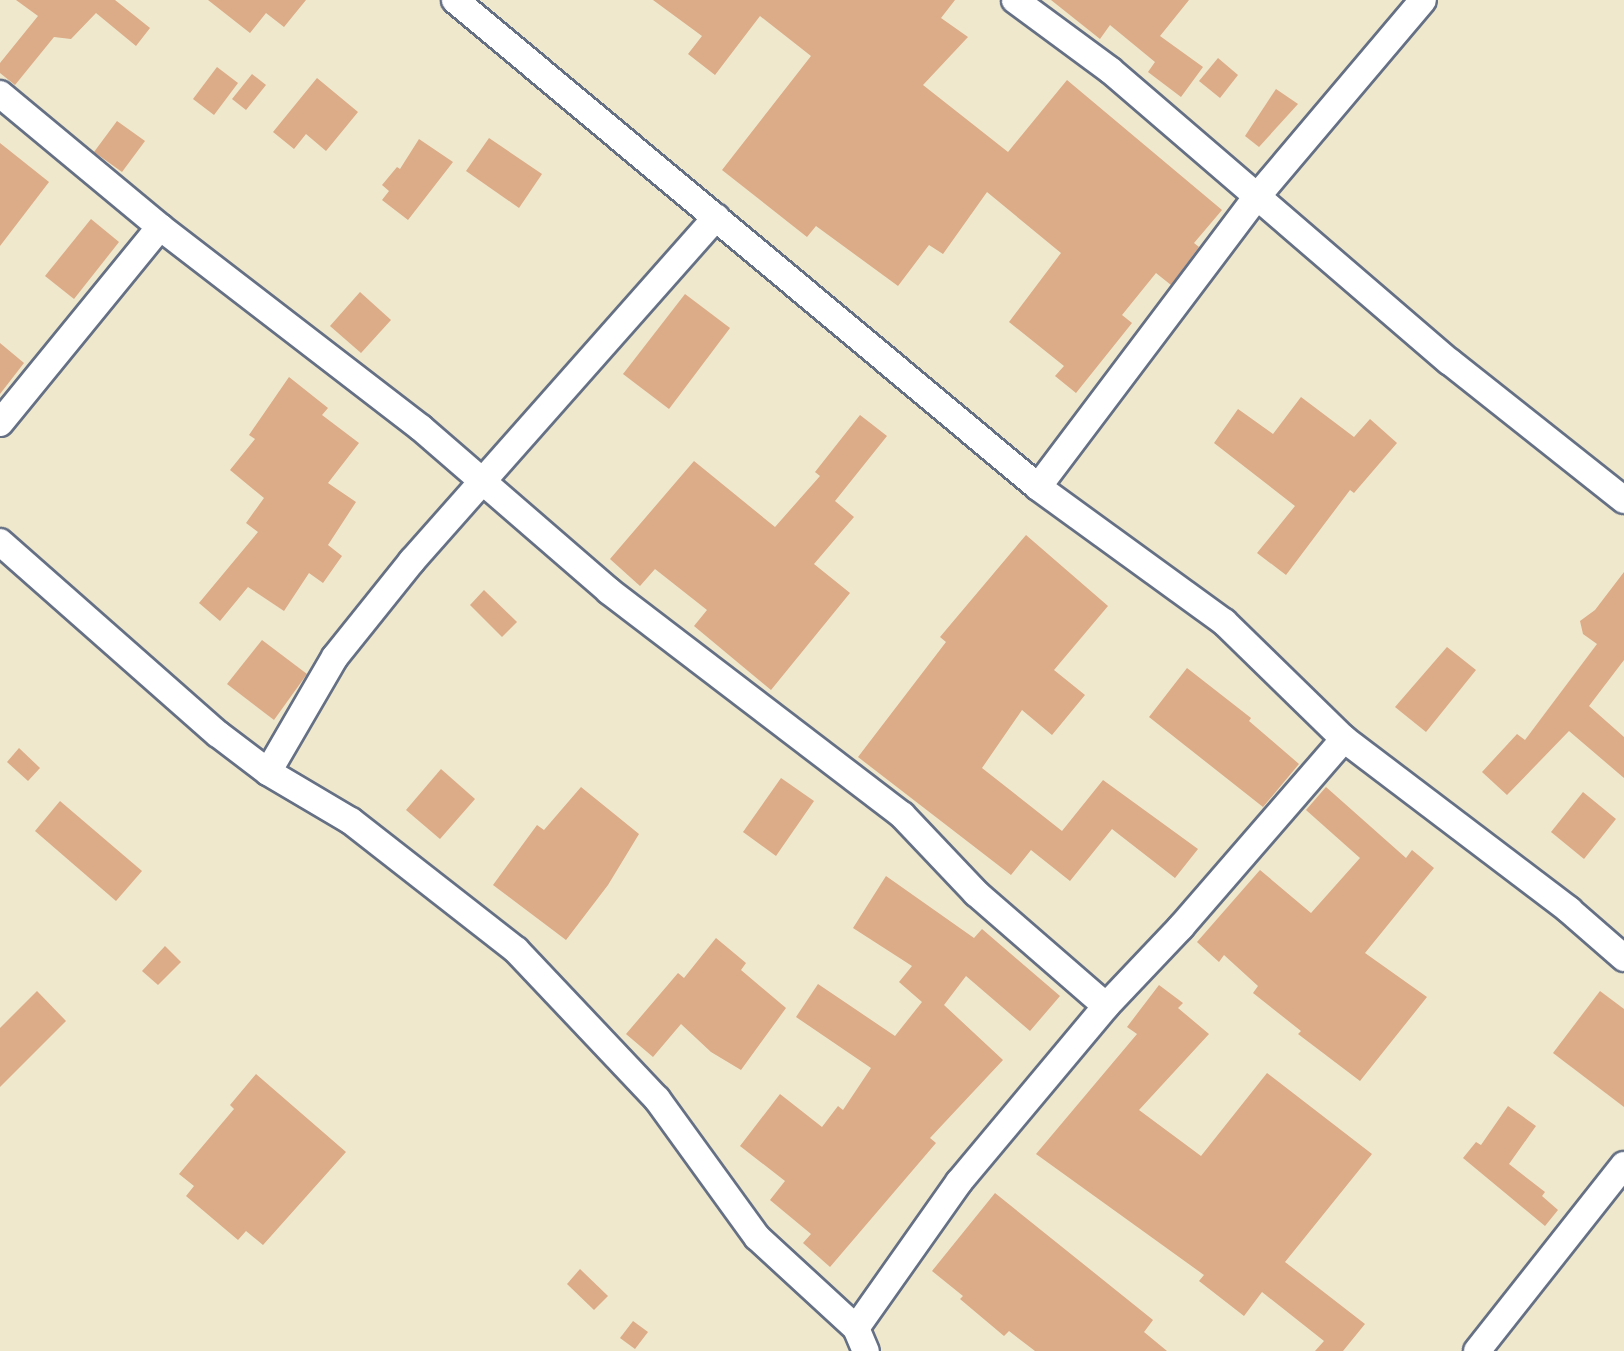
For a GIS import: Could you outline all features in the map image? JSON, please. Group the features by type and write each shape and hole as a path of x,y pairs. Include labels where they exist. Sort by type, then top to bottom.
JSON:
{"street":[{"path":"455,0 1038,487 1224,622 1344,739 1569,911 1624,958"},
{"path":"1015,0 1110,71 1255,199 1624,500"},
{"path":"1038,487 1255,199 1423,0"},
{"path":"0,94 160,227 480,480 609,591 902,815 976,893 1105,1006"},
{"path":"268,772 335,657 480,480 716,217"},
{"path":"0,423 160,227"},
{"path":"0,542 218,734 268,772 351,821 516,950 657,1098 757,1237 861,1340 959,1182 1105,1006 1181,927 1344,739"},
{"path":"1624,941 1624,958"},
{"path":"1477,1351 1624,1165"}],"building":[{"path":"16,0 115,0 150,28 136,46 96,13 71,39 54,37 15,85 0,73 0,63 38,16"},
{"path":"208,0 306,0 284,27 266,13 250,33"},
{"path":"653,0 955,0 941,18 968,37 923,85 1008,152 1067,80 1222,210 1194,243 1199,247 1171,285 1156,273 1122,315 1132,323 1076,393 1055,376 1064,366 1009,322 1061,253 987,192 943,254 929,245 898,286 816,226 807,237 722,170 811,56 760,16 715,75 688,54 702,36"},
{"path":"1051,0 1189,0 1160,36 1203,67 1181,97 1148,72 1155,62 1110,25 1100,39"},
{"path":"1218,58 1238,75 1220,98 1199,81"},
{"path":"217,67 238,83 214,115 193,99"},
{"path":"252,74 266,85 246,110 232,99"},
{"path":"317,78 358,112 326,151 306,134 294,149 273,132"},
{"path":"1276,89 1298,104 1259,147 1245,136"},
{"path":"117,121 145,141 122,172 94,152"},
{"path":"489,138 542,174 519,208 466,171"},
{"path":"419,139 453,162 408,220 382,200 389,191 382,185 397,167 400,169"},
{"path":"0,143 49,182 0,246"},
{"path":"91,219 119,242 74,299 45,276"},
{"path":"360,292 391,320 361,353 330,326"},
{"path":"685,294 730,328 669,409 623,374"},
{"path":"0,343 24,363 0,394"},
{"path":"289,377 328,408 322,415 359,443 328,483 356,502 328,545 342,556 323,583 309,573 284,611 248,587 220,621 199,603 258,532 246,523 264,498 230,470 255,439 249,435"},
{"path":"1301,397 1354,437 1370,419 1397,443 1354,493 1350,490 1286,575 1257,553 1295,506 1214,443 1238,409 1273,434"},
{"path":"860,415 887,436 835,501 854,517 814,564 850,593 771,690 694,626 707,610 655,569 640,586 610,559 694,461 775,527 820,476 815,472"},
{"path":"1026,535 1108,606 1054,670 1085,695 1052,735 1022,710 982,768 1062,831 1103,780 1198,849 1175,878 1112,829 1070,881 1031,850 1011,875 858,757 946,642 940,637"},
{"path":"1624,572 1624,660 1589,706 1624,737 1624,778 1569,731 1507,795 1482,772 1517,734 1525,740 1597,644 1583,634 1580,621 1595,610"},
{"path":"484,590 517,622 502,637 470,605"},
{"path":"262,640 307,674 274,720 227,684"},
{"path":"1447,647 1476,670 1426,732 1395,707"},
{"path":"1187,668 1251,718 1249,721 1299,764 1263,807 1149,717"},
{"path":"19,748 40,768 28,781 7,762"},
{"path":"441,769 475,799 440,839 406,810"},
{"path":"781,778 814,801 776,856 743,832"},
{"path":"581,787 639,834 608,885 566,940 493,885 537,825 544,830"},
{"path":"1326,787 1406,858 1412,850 1434,868 1365,953 1427,997 1360,1081 1298,1034 1301,1031 1253,993 1258,986 1224,955 1219,962 1197,942 1260,870 1311,913 1360,858 1306,810"},
{"path":"1583,792 1616,819 1584,859 1551,832"},
{"path":"60,801 142,871 116,901 35,831"},
{"path":"886,876 974,938 982,929 1060,996 1030,1031 966,976 944,1005 1003,1060 930,1138 936,1143 830,1267 803,1243 811,1234 770,1200 785,1181 740,1146 780,1094 822,1127 838,1106 843,1110 871,1068 796,1017 818,984 895,1036 922,1002 899,982 912,966 853,928"},
{"path":"716,938 746,963 741,970 786,1008 741,1070 711,1052 681,1024 653,1057 626,1034 678,973 684,978"},
{"path":"165,946 181,962 158,985 142,971"},
{"path":"1159,985 1183,1003 1178,1008 1209,1034 1139,1110 1201,1156 1267,1073 1372,1154 1285,1262 1365,1324 1343,1351 1315,1351 1324,1341 1262,1292 1244,1316 1199,1281 1204,1275 1036,1154 1137,1034 1127,1027"},
{"path":"37,991 66,1021 0,1087 0,1028"},
{"path":"1600,991 1624,1009 1624,1107 1553,1053"},
{"path":"256,1074 346,1152 263,1245 246,1231 238,1240 186,1196 194,1186 179,1174 234,1109 230,1105"},
{"path":"1508,1106 1536,1126 1509,1164 1545,1192 1542,1196 1558,1210 1545,1226 1463,1158 1476,1142 1481,1145"},
{"path":"995,1193 1153,1320 1144,1332 1167,1351 1035,1351 1009,1331 1004,1336 960,1299 963,1296 932,1271"},
{"path":"580,1269 608,1296 594,1310 567,1284"},
{"path":"633,1321 648,1332 635,1349 620,1338"}]}
